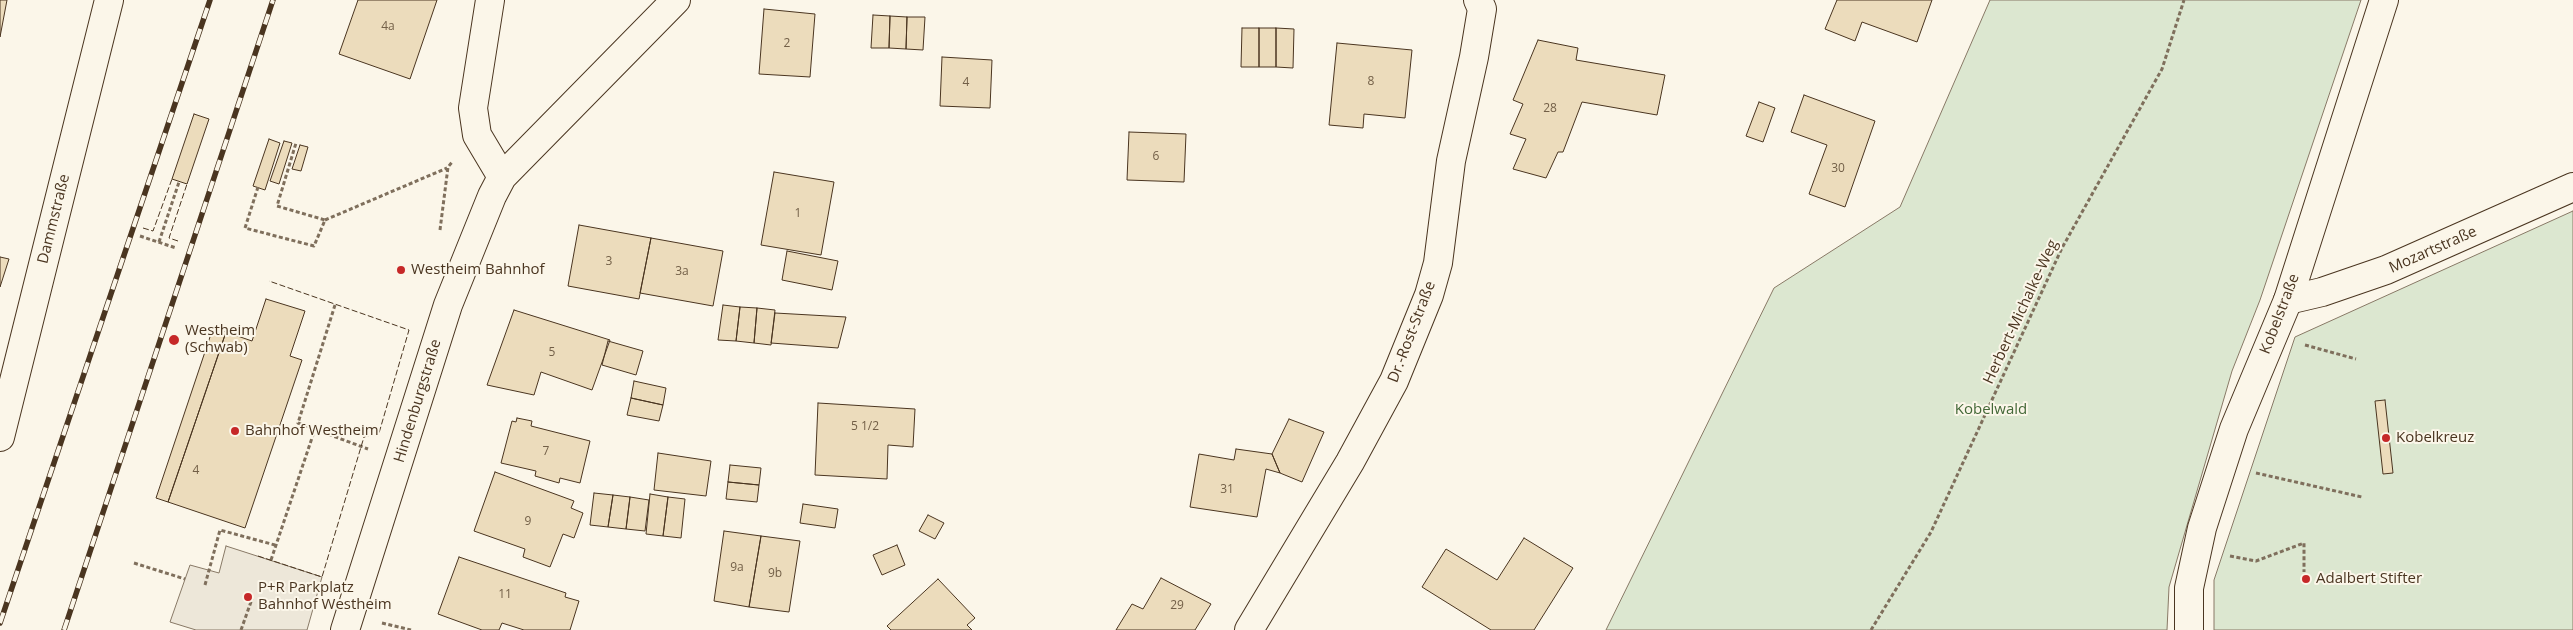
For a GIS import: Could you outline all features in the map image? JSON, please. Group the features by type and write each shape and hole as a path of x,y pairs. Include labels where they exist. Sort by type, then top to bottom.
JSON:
{"street":[{"name":"Dammstraße","path":"0,437 109,0"},
{"path":"490,0 473,108 477,135 502,177"},
{"name":"Hindenburgstraße","path":"345,630 448,305 492,196 502,177 676,0"},
{"name":"Dr.-Rost-Straße","path":"1249,630 1350,462 1385,398 1429,296 1438,263 1450,162 1474,57 1482,10 1478,0"},
{"name":"Kobelstraße","path":"2189,630 2188,588 2222,466 2234,429 2288,300 2384,0"},
{"name":"Mozartstraße","path":"2288,300 2322,292 2386,270 2573,187"}],"path":[{"name":"Herbert-Michalke-Weg","path":"1871,630 1931,532 2062,248 2162,69 2184,0"},
{"path":"296,143 277,206 325,220 448,167"},
{"path":"159,242 179,182"},
{"path":"258,188 245,228 314,246 325,220"},
{"path":"140,236 176,248"},
{"path":"335,305 298,423 361,447"},
{"path":"2274,335 2356,359"},
{"path":"271,560 315,429"},
{"path":"2222,466 2362,497"},
{"path":"206,585 220,530 275,545"},
{"path":"2198,547 2256,561 2304,543 2304,572"},
{"path":"134,563 185,579"},
{"path":"241,630 252,598"}],"green space":[{"name":"Kobelwald","path":"1990,0 2361,0 2260,300 2232,371 2169,587 2167,630 1606,630 1774,288 1900,207"},
{"path":"2573,211 2573,630 2214,630 2214,580 2295,337"}],"shaded area":[{"name":"P+R Parkplatz Bahnhof Westheim","path":"226,546 322,577 307,630 196,630 170,622 190,565 219,573"}],"building":[{"path":"0,0 7,0 0,37"},
{"path":"358,0 437,0 410,79 339,54"},
{"path":"1837,0 1932,0 1917,42 1862,22 1855,41 1825,29"},
{"path":"764,9 815,14 810,77 759,74"},
{"path":"873,15 890,16 889,48 871,48"},
{"path":"890,16 907,17 906,49 889,48"},
{"path":"907,17 925,17 923,50 906,49"},
{"path":"1242,28 1259,28 1259,67 1241,67"},
{"path":"1259,28 1276,28 1276,67 1259,67"},
{"path":"1276,28 1294,29 1293,68 1276,67"},
{"path":"1538,40 1578,48 1576,60 1665,75 1657,115 1582,102 1563,152 1558,152 1546,178 1513,169 1526,139 1510,134 1523,104 1513,100"},
{"path":"1337,43 1412,50 1405,118 1364,114 1363,128 1329,125"},
{"path":"942,57 992,60 990,108 940,106"},
{"path":"1804,95 1875,121 1845,207 1809,194 1827,145 1791,132"},
{"path":"1759,102 1775,108 1763,142 1746,136"},
{"path":"194,114 209,119 187,184 172,179"},
{"path":"1129,132 1186,134 1184,182 1127,180"},
{"path":"269,139 280,143 265,190 253,186"},
{"path":"284,141 292,143 279,184 270,181"},
{"path":"300,145 308,147 301,171 292,169"},
{"path":"774,172 834,182 821,255 761,245"},
{"path":"579,225 651,238 639,299 568,286"},
{"path":"651,238 723,251 713,306 640,293"},
{"path":"787,251 838,261 832,290 782,280"},
{"path":"0,257 9,259 0,287"},
{"name":"Bahnhof Westheim","path":"266,299 305,311 290,356 302,360 245,528 168,502 226,332 252,341"},
{"path":"723,305 740,307 736,341 718,340"},
{"path":"740,307 757,308 754,343 736,341"},
{"path":"757,308 775,310 771,345 754,343"},
{"path":"514,310 610,340 592,390 541,372 534,395 487,385"},
{"path":"775,313 846,317 838,348 771,343"},
{"path":"213,328 226,332 168,502 156,498"},
{"path":"608,341 643,351 636,375 602,365"},
{"path":"634,381 666,388 663,405 631,398"},
{"path":"631,398 663,405 659,421 627,415"},
{"path":"2385,400 2393,473 2383,474 2375,401"},
{"path":"818,403 915,409 913,447 888,445 887,479 815,475"},
{"path":"517,418 532,421 531,426 590,441 580,483 560,478 559,483 535,476 536,471 501,463 512,421 516,422"},
{"path":"1289,419 1324,432 1302,482 1280,473 1272,454"},
{"path":"1236,449 1272,454 1280,473 1266,469 1257,517 1190,507 1199,454 1234,460"},
{"path":"658,453 711,461 706,496 654,490"},
{"path":"730,465 761,468 759,485 728,482"},
{"path":"495,472 574,501 571,508 583,513 574,538 563,534 550,567 523,557 525,549 474,531"},
{"path":"728,482 759,485 757,502 726,499"},
{"path":"594,493 613,495 608,527 590,525"},
{"path":"650,494 668,497 663,536 646,534"},
{"path":"613,495 630,497 626,529 608,527"},
{"path":"630,497 649,500 645,531 626,529"},
{"path":"668,497 685,499 681,538 663,536"},
{"path":"803,504 838,509 835,528 800,523"},
{"path":"928,515 944,523 935,539 919,531"},
{"path":"724,531 761,536 749,607 714,601"},
{"path":"761,536 800,541 789,612 749,607"},
{"path":"1524,538 1573,568 1534,630 1491,630 1422,587 1446,549 1497,580"},
{"path":"897,545 905,565 882,575 873,555"},
{"path":"459,557 566,593 565,597 579,601 570,630 524,630 502,623 499,630 482,630 438,614"},
{"path":"1161,578 1211,604 1195,630 1116,630 1132,604 1143,609"},
{"path":"938,579 975,618 967,625 972,630 891,630 887,626"}],"railway":[{"path":"0,623 210,0"},
{"path":"64,630 273,0"}],"fence":[{"path":"143,228 153,231 172,179"},
{"path":"178,241 169,238 187,184"},
{"path":"258,556 322,577 364,437 379,433 409,330 269,281"}],"place":[{"name":"Westheim Bahnhof","path":"401,270"},
{"name":"Westheim (Schwab)","path":"174,340"},
{"name":"Bahnhof Westheim","path":"235,431"},
{"name":"Kobelkreuz","path":"2386,438"},
{"name":"Adalbert Stifter","path":"2306,579"},
{"name":"P+R Parkplatz Bahnhof Westheim","path":"248,597"}]}
